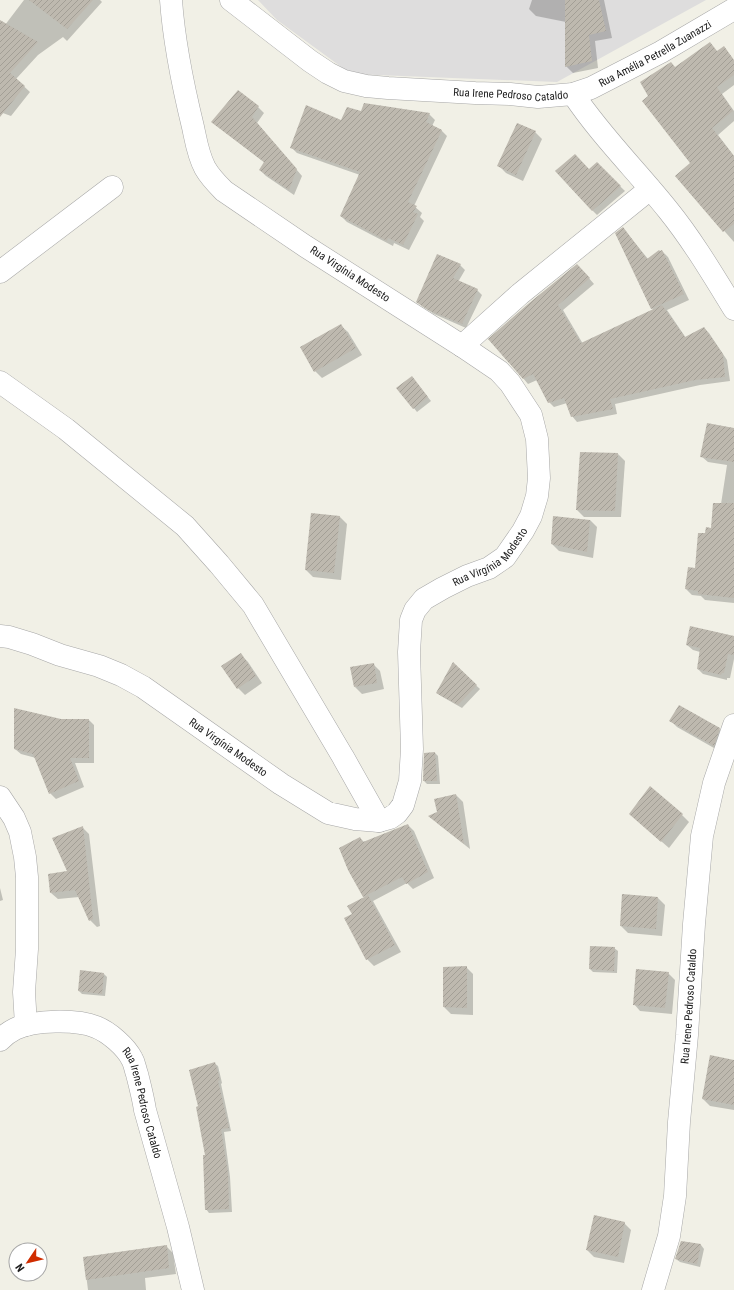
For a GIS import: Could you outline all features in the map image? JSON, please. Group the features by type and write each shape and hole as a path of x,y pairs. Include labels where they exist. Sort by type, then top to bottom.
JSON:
{"street":[{"name":"Rua Virgínia Modesto","path":"0,636 9,637 32,644 121,675 143,687 281,784 328,813 355,819 379,821 390,818 397,813 403,805 410,781 412,749 409,652 411,620 413,615 424,599 467,576 489,568 505,557 513,548 531,516 537,496 539,478 537,440 531,414 510,383 499,371 224,192 214,181 205,168 198,152 186,102 175,35 172,0"},
{"name":"Rua Irene Pedroso Cataldo","path":"231,0 328,74 344,81 366,86 510,94 538,97 573,94 609,142 650,189 688,237 734,309"},
{"name":"Rua Amélia Petrella Zuanazzi","path":"573,94 591,88 622,73 734,9"},
{"path":"0,272 112,187"},
{"path":"462,346 520,294 650,189"},
{"path":"0,382 66,429 185,526 219,564 253,605 379,821"},
{"name":"Rua Irene Pedroso Cataldo","path":"654,1290 669,1236 675,1196 688,1035 694,924 702,836 714,783 734,725"},
{"path":"0,797 14,818 20,832 25,857 27,877 27,949 24,992 26,1025"},
{"name":"Rua Irene Pedroso Cataldo","path":"0,1040 8,1033 26,1025 71,1021 96,1027 112,1037 124,1048 133,1060 142,1090 152,1136 178,1227 192,1290"}],"shaded area":[{"path":"258,0 706,0 557,82 351,74 277,20"}],"building":[{"path":"29,0 93,0 67,29"},
{"path":"565,0 599,0 606,31 589,35 592,61 565,67"},
{"path":"0,20 38,42 10,73 25,86 0,117"},
{"path":"710,42 717,51 724,46 734,60 734,75 717,87 733,111 712,128 734,156 734,224 723,232 675,176 690,163 642,101 648,96 640,82 671,62 675,67"},
{"path":"238,90 259,106 252,117 297,169 289,190 259,170 264,162 211,122"},
{"path":"364,103 430,113 426,122 442,130 408,202 417,206 413,212 418,214 403,245 388,238 387,241 340,216 360,172 290,148 306,105 341,120 347,107 361,111"},
{"path":"517,123 536,131 516,175 497,166"},
{"path":"575,154 589,169 597,162 621,186 592,211 555,171"},
{"path":"623,227 647,259 659,250 662,250 684,294 651,309 615,233"},
{"path":"437,254 461,264 453,278 478,289 462,324 428,310 416,302"},
{"path":"577,264 590,278 558,305 581,343 662,305 685,337 704,327 723,354 725,377 695,380 610,399 613,409 571,417 564,398 548,403 533,374 523,379 488,339"},
{"path":"341,324 356,348 314,372 300,347"},
{"path":"412,376 428,397 413,409 396,388"},
{"path":"707,423 734,428 734,462 700,457"},
{"path":"580,452 618,453 615,511 576,510"},
{"path":"713,503 734,503 734,598 698,594 698,591 685,589 688,567 695,568 698,533 705,533 706,527 711,528"},
{"path":"311,513 340,516 334,573 305,570"},
{"path":"553,516 590,520 587,552 551,544"},
{"path":"690,626 734,636 734,655 728,654 724,673 721,675 697,669 700,648 686,645"},
{"path":"241,653 256,676 237,689 221,666"},
{"path":"453,662 477,685 458,705 436,693"},
{"path":"374,663 377,683 354,687 350,667"},
{"path":"679,705 720,728 714,746 669,721"},
{"path":"14,708 61,719 89,719 89,758 70,758 79,781 49,794 33,754 14,749"},
{"path":"435,752 437,781 423,781 424,753"},
{"path":"650,786 683,814 661,842 629,814"},
{"path":"456,794 464,844 428,816 437,812 434,799"},
{"path":"408,824 428,872 406,884 402,877 363,897 348,870 339,848 360,837 363,842"},
{"path":"83,826 93,919 89,921 75,890 50,893 48,874 67,871 52,838"},
{"path":"622,894 658,897 656,929 620,926"},
{"path":"368,895 395,945 366,960 344,918 352,914 347,906"},
{"path":"590,946 615,947 614,971 589,969"},
{"path":"467,966 467,1008 443,1007 443,967"},
{"path":"636,969 669,972 665,1008 633,1005"},
{"path":"80,970 104,973 102,994 78,991"},
{"path":"710,1055 734,1060 734,1105 702,1099"},
{"path":"215,1062 229,1128 221,1129 228,1173 229,1209 205,1210 203,1155 205,1155 196,1107 198,1106 189,1070"},
{"path":"594,1215 625,1222 618,1257 586,1250"},
{"path":"681,1241 701,1244 697,1264 675,1259"},
{"path":"167,1245 169,1268 86,1280 83,1257"}]}
